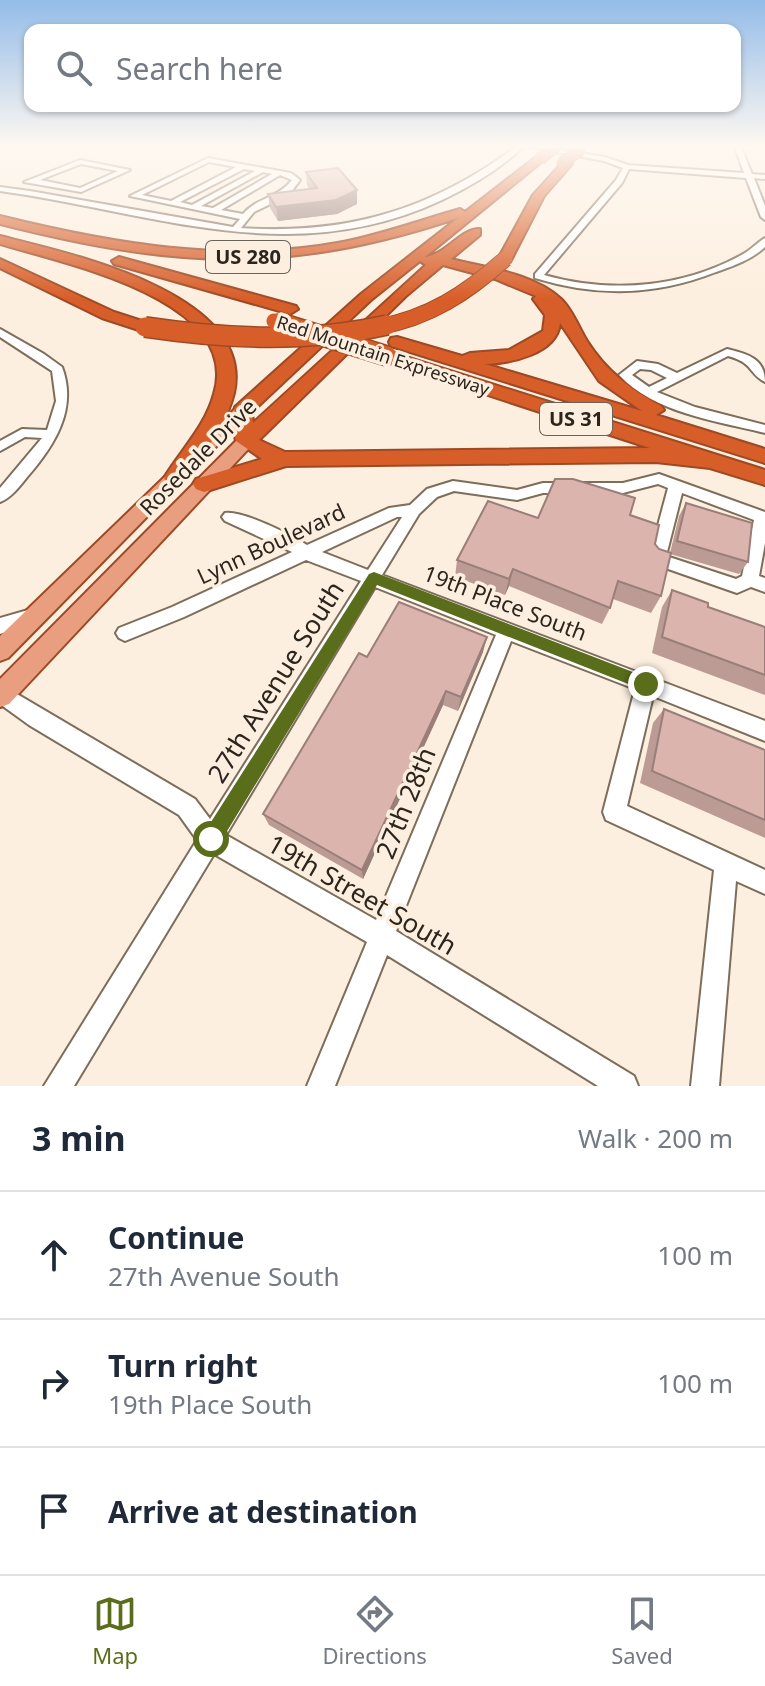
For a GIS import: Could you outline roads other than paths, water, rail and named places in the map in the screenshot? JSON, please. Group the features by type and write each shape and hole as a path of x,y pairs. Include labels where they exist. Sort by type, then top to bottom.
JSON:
{"highway":[{"name":"US 280","path":"0,220 70,239 145,252 190,257 261,257 377,241 461,213 490,198"},
{"name":"Rosedale Drive","path":"242,411 406,265 490,198"},
{"path":"0,263 108,315 145,327 251,340 343,335 401,320 450,302 479,285 505,259 538,198"},
{"name":"Rosedale Drive","path":"246,441 401,293 488,221"},
{"name":"Red Mountain Expressway","path":"0,227 290,309 765,478"},
{"name":"Red Mountain Expressway","path":"0,240 274,321 399,348 765,456"},
{"path":"406,265 439,260 530,286 547,294 557,303 597,372 628,397 706,437"},
{"path":"399,348 468,358 509,357 535,348 551,333 553,315 540,298 491,280 443,280 401,293"},
{"path":"137,282 174,299 200,319 226,356 225,387 217,415 175,478"},
{"path":"242,411 246,441 262,453 285,459 656,455 712,461"},
{"path":"204,484 285,459"}],"main road":[{"name":"Rosedale Drive","path":"0,651 242,411"},
{"name":"Rosedale Drive","path":"0,694 246,441"}],"street":[{"path":"55,198 235,230 322,231 375,222 444,198"},
{"path":"144,198 245,217"},
{"path":"172,203 182,198"},
{"path":"194,207 211,198"},
{"path":"214,211 237,198"},
{"path":"235,230 245,217 276,198"},
{"path":"605,198 538,276 580,287 645,289 681,284 752,254 765,241"},
{"path":"757,198 765,217"},
{"path":"130,211 152,199"},
{"path":"752,254 765,256"},
{"path":"0,332 58,370 62,401 51,434 0,506"},
{"path":"648,392 727,352 749,358 765,378"},
{"path":"676,377 654,367 637,365 625,375 648,392 765,429"},
{"path":"0,447 22,433 51,434"},
{"path":"0,497 19,478"},
{"name":"Lynn Boulevard","path":"125,633 394,512 414,510 432,493 453,486 517,495 543,488 623,488 659,479 676,486"},
{"path":"676,486 763,518 757,583 737,586 657,559 676,486"},
{"name":"27th Avenue South","path":"58,1086 414,510"},
{"name":"19th Place South","path":"230,517 288,541 306,553 765,731"},
{"path":"0,626 36,615"},
{"name":"27th 28th","path":"321,1086 507,629"},
{"path":"646,684 614,812 765,882"},
{"name":"19th Street South","path":"0,694 187,807 211,839 382,937 624,1086"},
{"path":"705,1086 726,864"}]}
